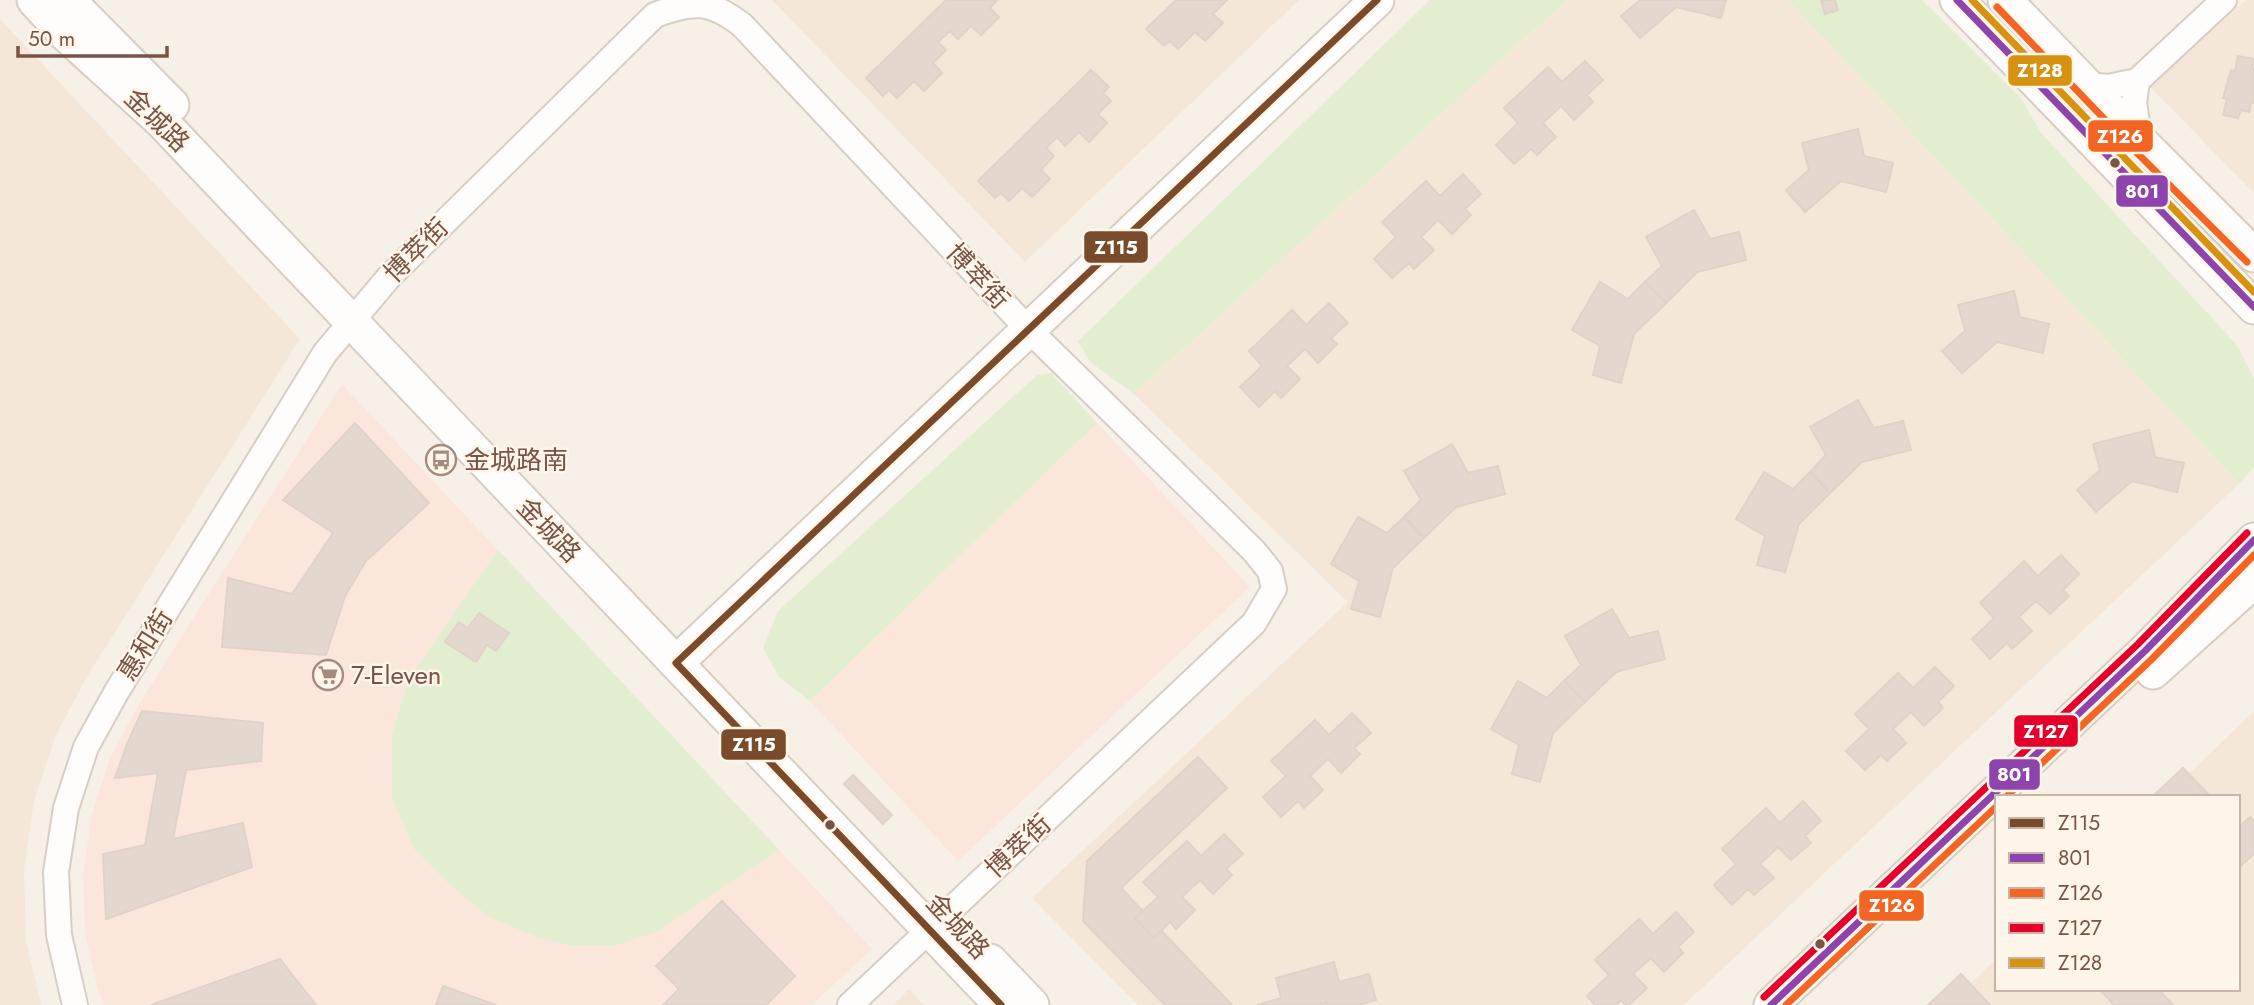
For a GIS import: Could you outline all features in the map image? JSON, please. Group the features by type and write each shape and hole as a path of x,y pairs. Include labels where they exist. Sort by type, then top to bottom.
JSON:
{"street":[{"name":"金城路","path":"34,0 63,32 160,120 357,315 938,922 1032,1005"},
{"name":"金城路","path":"68,0 135,66 357,315"},
{"path":"684,655 1377,0"},
{"path":"1957,0 2254,307"},
{"path":"2005,0 2140,141 2254,254"},
{"path":"2087,85 2108,87 2137,81 2224,0"},
{"name":"博萃街","path":"357,315 389,277 655,15 690,2 727,9 1027,328 1254,551 1270,571 1274,589 1254,623 938,922"},
{"path":"2137,81 2134,103 2140,141"},
{"name":"惠和街","path":"75,1005 59,935 56,872 66,808 86,747 117,691 325,353 357,315"},
{"path":"1771,1005 2145,651 2254,540"},
{"path":"2024,795 2140,684 2254,581"},
{"path":"1803,1005 1995,822"},
{"name":"金城路","path":"938,922 1001,1005"},
{"path":"850,1005 938,922"}],"shaded area":[{"path":"772,0 1299,0 1025,262"},
{"path":"1567,0 1788,0 2239,484 1684,1005 1138,1005 1032,898 1348,602 1134,394"},
{"path":"2246,0 2254,0 2254,193 2148,85"},
{"path":"0,19 300,339 88,675 56,735 34,801 24,870 26,940 41,1005 0,1005"},
{"path":"342,384 872,949 812,1005 104,1005 85,932 83,873 92,814 110,758 139,704"},
{"path":"1097,423 1250,587 958,861 810,701"},
{"path":"2254,711 2254,1005 1948,1005 1995,960 1995,991 2240,991 2240,795 2167,795"},
{"path":"909,989 924,1005 893,1005"}],"green space":[{"path":"1430,0 1567,0 1134,394 1090,362 1078,341"},
{"path":"1788,0 1922,0 2021,98 2041,133 2237,345 2254,379 2254,467 2239,484"},
{"path":"1051,373 1097,423 810,701 779,677 763,648 778,611 1037,375"},
{"path":"498,550 779,850 658,931 614,946 573,946 537,937 489,917 449,884 414,849 392,797 392,735 408,680"}],"building":[{"path":"946,0 997,0 990,8 999,17 981,35 971,26 958,39 950,31 938,42 946,50 933,63 942,73 924,91 914,81 897,98 889,90 883,96 866,78"},
{"path":"1176,0 1227,0 1213,14 1223,23 1205,41 1195,32 1178,49 1170,41 1164,46 1146,29"},
{"path":"1640,0 1726,0 1721,18 1676,7 1640,38 1621,16"},
{"path":"1821,0 1835,0 1838,10 1825,14"},
{"path":"2238,56 2254,59 2254,103 2251,102 2249,112 2241,110 2238,118 2223,115 2227,99 2223,98 2231,70 2235,71"},
{"path":"1585,61 1603,80 1587,95 1593,102 1574,120 1561,106 1543,123 1556,137 1537,155 1531,149 1514,164 1496,145 1518,123 1504,108 1548,67 1562,82"},
{"path":"1091,70 1109,87 1103,93 1111,101 1098,114 1107,123 1089,142 1079,132 1065,146 1057,137 1046,148 1054,156 1041,170 1050,179 1032,197 1022,188 1009,201 1001,193 995,198 978,181"},
{"path":"1858,129 1864,156 1893,163 1886,192 1841,181 1805,212 1786,190 1809,170 1802,143"},
{"path":"1463,174 1481,194 1465,209 1471,215 1452,234 1438,220 1421,237 1434,250 1414,269 1409,263 1392,278 1374,259 1396,237 1382,222 1426,181 1440,196"},
{"path":"1694,210 1710,239 1739,232 1746,260 1697,272 1666,303 1645,282 1662,266 1646,237"},
{"path":"1600,282 1628,299 1645,282 1666,303 1634,334 1621,383 1593,375 1600,346 1572,330"},
{"path":"2014,291 2020,317 2049,324 2043,353 1997,342 1962,373 1942,351 1965,331 1958,305"},
{"path":"1329,303 1348,323 1331,338 1337,344 1318,363 1305,349 1287,366 1300,379 1281,398 1275,391 1259,407 1240,387 1262,366 1249,351 1292,310 1306,325"},
{"path":"1858,400 1874,428 1903,421 1911,450 1862,462 1830,493 1810,472 1826,455 1810,427"},
{"path":"355,423 429,503 366,561 345,596 326,655 222,647 228,578 292,594 333,533 283,500"},
{"path":"2149,430 2155,457 2184,463 2177,492 2132,481 2096,512 2077,490 2100,470 2093,444"},
{"path":"1452,444 1468,473 1498,466 1505,494 1456,507 1424,538 1404,517 1421,500 1404,471"},
{"path":"1764,472 1793,489 1810,472 1830,493 1799,524 1785,572 1757,565 1765,536 1736,519"},
{"path":"1358,517 1387,533 1404,517 1424,538 1393,568 1380,617 1351,609 1359,581 1331,564"},
{"path":"2061,555 2079,574 2063,590 2069,596 2050,614 2036,601 2019,617 2032,631 2012,649 2007,643 1990,659 1972,639 1994,618 1980,603 2024,561 2038,576"},
{"path":"1612,609 1629,638 1658,631 1665,659 1616,672 1585,702 1564,681 1581,665 1565,636"},
{"path":"479,613 509,633 496,651 487,645 476,662 445,642 459,622 468,628"},
{"path":"1935,667 1954,686 1938,702 1943,708 1924,726 1911,712 1893,729 1906,743 1887,761 1881,755 1865,770 1846,751 1869,729 1855,714 1898,673 1913,688"},
{"path":"1518,681 1547,698 1564,681 1585,702 1553,733 1540,782 1512,774 1519,745 1491,729"},
{"path":"142,711 263,723 261,761 186,770 173,839 243,823 252,867 106,919 103,854 145,845 158,773 115,778"},
{"path":"1352,713 1371,733 1354,748 1360,754 1341,773 1328,759 1310,776 1323,790 1304,808 1298,801 1281,817 1263,797 1286,776 1271,761 1315,720 1329,735"},
{"path":"1198,757 1227,788 1121,888 1232,1005 1165,1005 1083,921 1087,861"},
{"path":"2183,768 2209,795 2154,795"},
{"path":"853,775 892,815 883,824 844,784"},
{"path":"1803,801 1821,821 1805,836 1811,843 1791,860 1778,847 1760,864 1774,878 1754,895 1748,889 1732,905 1714,885 1736,864 1722,849 1766,808 1780,823"},
{"path":"2250,817 2254,821 2254,854 2240,866 2240,826"},
{"path":"1224,834 1243,854 1226,869 1232,875 1213,894 1200,880 1182,897 1195,910 1176,929 1170,922 1154,938 1135,918 1158,897 1143,882 1187,841 1201,856"},
{"path":"722,901 795,976 766,1005 663,1005 679,989 656,966"},
{"path":"1676,912 1694,932 1678,947 1683,953 1664,972 1651,958 1633,974 1647,988 1629,1005 1621,1000 1616,1005 1595,1005 1587,996 1609,975 1595,960 1639,919 1653,934"},
{"path":"280,959 316,1005 151,1005"},
{"path":"1334,962 1339,982 1369,974 1376,1000 1358,1005 1257,1005 1281,998 1276,978"},
{"path":"1961,974 1990,1005 1928,1005"},
{"path":"443,986 496,1005 436,1005"},
{"path":"2101,991 2160,991 2173,1005 2114,1005"}],"transit line":[{"name":"Z115","path":"1001,1005 676,663 1377,0"},
{"name":"801","path":"1957,0 2254,307"},
{"name":"Z128","path":"1972,0 2254,292"},
{"name":"Z126","path":"1997,7 2132,148 2247,262"},
{"name":"Z127","path":"1764,997 2138,644 2247,533"},
{"name":"801","path":"1771,1005 2145,651 2254,540"},
{"name":"Z126","path":"2008,795 2152,659 2254,555"},
{"name":"Z126","path":"1786,1005 1995,808"}],"place":[{"name":"金城路南","path":"441,460"},
{"name":"7-Eleven","path":"328,675"}]}
